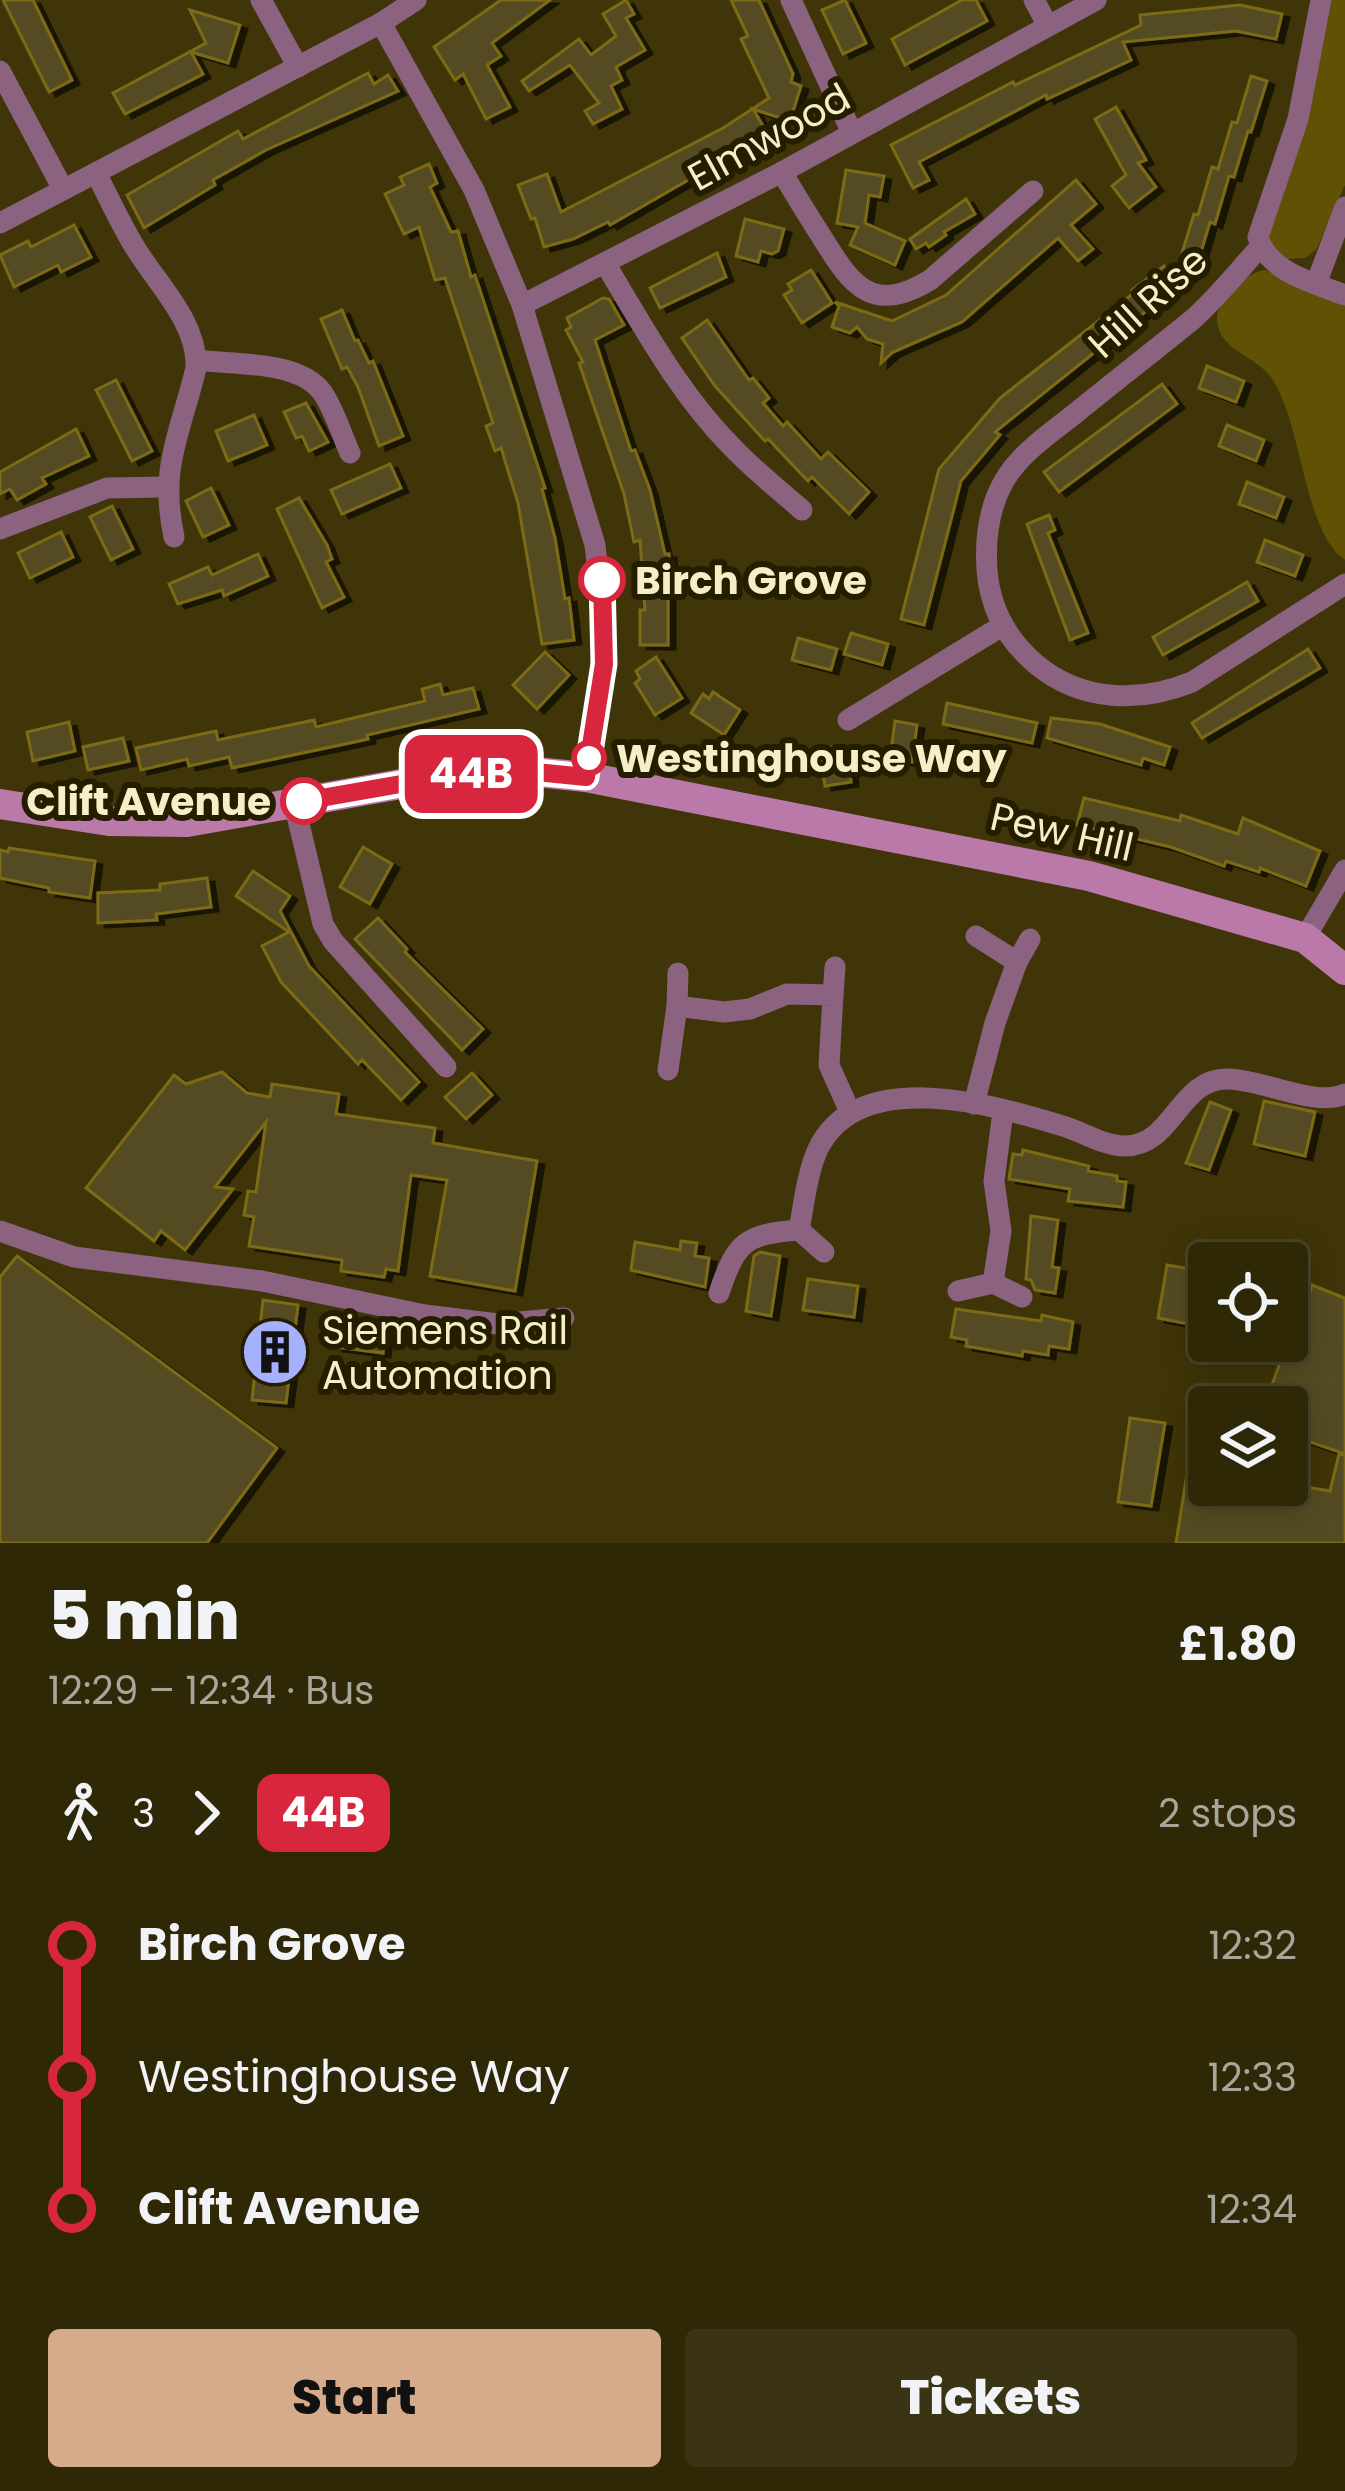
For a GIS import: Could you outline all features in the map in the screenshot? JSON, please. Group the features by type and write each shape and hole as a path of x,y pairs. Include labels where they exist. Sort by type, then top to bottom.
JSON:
{"main road":[{"name":"Pew Hill","path":"0,804 109,820 187,822 435,778 516,770 586,777 1068,872 1190,902 1305,938 1345,970"}],"street":[{"path":"261,0 298,67"},
{"path":"0,223 381,23 416,0"},
{"path":"791,0 852,133"},
{"path":"1034,0 1047,24"},
{"name":"Hill Rise","path":"1002,626 991,594 986,549 993,505 1005,479 1043,439 1196,316 1261,246 1258,228 1298,119 1321,0"},
{"name":"Elmwood","path":"522,305 782,172 1094,1"},
{"path":"381,23 474,190 522,305 586,510 601,576 604,664 586,777"},
{"path":"0,71 64,189"},
{"path":"782,172 847,278 876,295 900,293 925,283 1033,191"},
{"path":"95,173 176,308 196,360 166,487 174,538"},
{"path":"1316,284 1345,207"},
{"path":"1261,246 1277,265 1345,295"},
{"path":"606,265 698,408 733,449 802,510"},
{"path":"196,360 292,372 308,379 326,399 350,453"},
{"path":"0,529 106,488 166,487"},
{"path":"848,720 1002,626 1020,649 1055,678 1098,695 1130,698 1166,693 1192,682 1344,584"},
{"path":"294,803 323,924 446,1067"},
{"path":"1305,938 1338,898 1345,870"},
{"path":"976,936 1017,962"},
{"path":"974,1104 995,1024 1030,939"},
{"path":"835,967 829,1065 850,1112"},
{"path":"668,1070 678,973"},
{"path":"677,1006 724,1012 749,1010 787,994 832,994"},
{"path":"799,1230 818,1149 850,1112 875,1100 974,1104 1125,1146 1156,1136 1195,1088 1216,1079 1320,1097 1345,1094"},
{"path":"993,1282 1001,1231 994,1181 1003,1112"},
{"path":"719,1293 731,1258 759,1233 799,1230 824,1252"},
{"path":"0,1232 74,1257 262,1281 425,1315 498,1324 564,1318"},
{"path":"958,1291 993,1282 1022,1297"}],"shaded area":[{"path":"1332,0 1345,0 1345,185 1316,250 1305,258 1285,259 1270,244 1269,235 1313,92"},
{"path":"1265,270 1345,305 1345,560 1321,527 1273,380 1225,340 1217,321 1221,304 1233,288"}],"building":[{"path":"3,0 33,0 72,80 49,92"},
{"path":"501,0 550,0 492,43 501,56 487,65 510,107 486,119 463,74 455,80 434,47"},
{"path":"626,0 634,14 626,18 645,50 616,67 622,80 611,86 622,109 593,124 585,111 599,103 570,65 529,91 522,81 579,39 591,55 616,36 603,14"},
{"path":"731,0 759,0 793,74 791,82 801,86 790,121 753,109 768,134 610,225 544,247 518,185 547,174 561,212 723,128 769,98 741,39 748,36"},
{"path":"845,0 866,43 843,54 822,10"},
{"path":"962,0 976,0 987,21 905,65 892,39"},
{"path":"1240,5 1282,14 1276,39 1236,31 1123,42 1131,60 1047,99 1046,95 919,162 929,180 913,188 891,145 1013,82 1141,25 1140,15"},
{"path":"190,10 240,25 228,63 191,52 203,74 125,114 113,93 206,43"},
{"path":"368,73 374,84 388,75 398,91 266,150 144,228 127,195 238,131 243,139"},
{"path":"1251,76 1267,81 1215,224 1210,222 1195,272 995,432 1000,435 961,481 924,625 901,619 939,469 1000,398 1132,290 1164,266 1174,279 1194,214 1198,215 1212,167 1218,169 1232,122 1237,123"},
{"path":"1116,107 1146,160 1138,163 1156,187 1129,208 1112,186 1126,175 1095,119"},
{"path":"429,164 437,183 430,187 451,232 458,231 471,277 475,275 545,488 574,640 542,644 518,503 501,448 495,451 486,426 493,423 445,278 435,280 419,227 404,234 385,194 404,185 400,177"},
{"path":"846,170 884,176 880,197 869,195 865,223 905,241 895,265 850,245 858,227 837,223"},
{"path":"1076,180 1096,204 1071,225 1093,249 1078,261 1058,238 962,322 893,352 881,363 883,344 867,339 857,327 850,333 832,327 839,306 835,302 892,321 946,295"},
{"path":"966,199 975,214 929,247 926,243 916,249 910,239"},
{"path":"745,219 784,229 778,251 761,251 758,262 736,256"},
{"path":"74,225 91,257 61,272 58,265 14,287 0,255 28,241 31,247"},
{"path":"717,253 726,277 660,308 650,288"},
{"path":"811,270 832,303 802,323 784,295 792,290 788,284"},
{"path":"609,299 624,325 595,340 631,451 635,450 650,490 665,554 669,554 668,645 640,645 640,610 645,610 640,540 634,542 624,494 579,363 583,362 566,330 571,327 567,318"},
{"path":"342,310 355,341 369,363 373,361 403,436 379,446 358,387 347,367 342,369 321,319"},
{"path":"707,320 749,380 753,378 769,398 763,403 783,426 787,422 821,459 828,452 869,492 849,514 812,477 808,481 765,441 715,386 682,338"},
{"path":"1207,366 1244,381 1236,402 1199,388"},
{"path":"116,380 152,451 132,461 96,390"},
{"path":"1162,384 1177,404 1059,492 1044,472"},
{"path":"306,403 328,442 309,451 302,436 296,438 284,412"},
{"path":"254,415 267,445 228,461 216,431"},
{"path":"1227,425 1264,440 1256,461 1219,446"},
{"path":"76,429 89,456 42,478 46,484 17,500 10,489 0,494 0,472"},
{"path":"390,464 401,488 342,514 331,490"},
{"path":"1247,482 1284,497 1276,518 1239,504"},
{"path":"211,488 229,525 203,537 186,501"},
{"path":"299,498 327,545 332,559 326,562 344,597 322,608 277,509"},
{"path":"112,506 133,549 111,560 90,517"},
{"path":"1049,515 1055,530 1048,533 1088,633 1070,640 1027,524"},
{"path":"61,532 73,557 30,578 18,553"},
{"path":"1265,540 1303,555 1295,576 1257,562"},
{"path":"258,554 268,576 224,596 222,590 178,604 169,584 208,567 212,575"},
{"path":"1247,582 1258,601 1163,655 1153,637"},
{"path":"851,633 888,644 882,665 844,654"},
{"path":"798,638 837,649 831,670 792,660"},
{"path":"1308,649 1320,668 1202,738 1192,723"},
{"path":"545,652 569,675 537,709 513,685"},
{"path":"656,657 682,698 655,715 635,683 640,679 636,671"},
{"path":"440,684 443,695 473,688 479,709 232,768 229,757 189,766 187,759 141,770 136,748 216,731 218,740 314,720 316,727 425,701 422,689"},
{"path":"713,692 740,710 724,735 691,713 703,694 709,699"},
{"path":"947,703 1037,723 1032,743 943,724"},
{"path":"1051,718 1100,724 1170,747 1164,765 1143,758 1141,765 1047,738"},
{"path":"895,721 917,725 912,762 890,758"},
{"path":"69,722 75,751 33,761 27,732"},
{"path":"123,738 129,761 88,770 83,747"},
{"path":"836,746 840,767 849,765 851,782 825,786 819,749"},
{"path":"1084,798 1180,821 1181,815 1238,834 1243,818 1320,851 1306,886 1260,868 1259,872 1226,861 1224,866 1171,847 1077,825"},
{"path":"363,847 392,864 370,904 340,887"},
{"path":"9,848 95,861 90,898 0,878 0,850 8,852"},
{"path":"253,871 290,896 280,911 309,966 419,1082 401,1100 362,1060 358,1064 281,982 262,946 289,932 236,896"},
{"path":"207,878 211,907 156,914 157,920 98,923 98,893 160,890 160,884"},
{"path":"378,918 405,952 483,1029 462,1050 355,939"},
{"path":"222,1072 247,1093 270,1097 272,1084 339,1094 336,1114 435,1128 433,1143 537,1161 515,1291 430,1276 447,1180 411,1175 398,1271 386,1269 384,1277 341,1271 342,1260 249,1246 254,1217 244,1215 248,1191 256,1192 266,1122 215,1187 233,1189 185,1250 161,1231 154,1241 86,1188 174,1075 186,1084"},
{"path":"472,1073 492,1095 466,1119 445,1097"},
{"path":"1264,1101 1315,1112 1305,1156 1254,1144"},
{"path":"1210,1102 1231,1110 1209,1170 1186,1163"},
{"path":"1023,1150 1117,1176 1117,1181 1126,1182 1123,1207 1068,1201 1070,1189 1009,1179 1013,1154 1022,1155"},
{"path":"1031,1216 1058,1220 1052,1267 1059,1268 1055,1293 1035,1290 1026,1279"},
{"path":"681,1241 697,1243 695,1256 709,1258 705,1287 631,1270 635,1242 680,1250"},
{"path":"760,1252 780,1256 771,1316 746,1311 754,1256"},
{"path":"17,1256 277,1448 207,1543 0,1543 0,1277"},
{"path":"1167,1265 1188,1269 1188,1324 1158,1318"},
{"path":"808,1279 858,1286 854,1317 803,1310"},
{"path":"1312,1285 1345,1298 1345,1454 1308,1441 1308,1386 1272,1386 1280,1362 1308,1362"},
{"name":"Siemens Rail Automation","path":"263,1300 298,1305 286,1403 252,1400"},
{"path":"956,1309 1073,1322 1069,1349 1049,1346 1048,1355 1023,1351 1022,1356 966,1346 967,1340 951,1337"},
{"path":"341,1318 387,1325 383,1353 336,1347"},
{"path":"1130,1418 1165,1423 1151,1506 1118,1502"},
{"path":"1339,1454 1345,1455 1345,1543 1176,1543 1188,1467 1188,1506 1308,1506 1308,1487 1330,1491"}],"bus line":[{"name":"44B","path":"304,801 435,778 516,770 586,777 604,664 602,580"}],"place":[{"name":"Birch Grove","path":"602,580"},
{"name":"Westinghouse Way","path":"589,758"},
{"name":"Clift Avenue","path":"304,801"},
{"name":"Siemens Rail Automation","path":"275,1352"}]}
